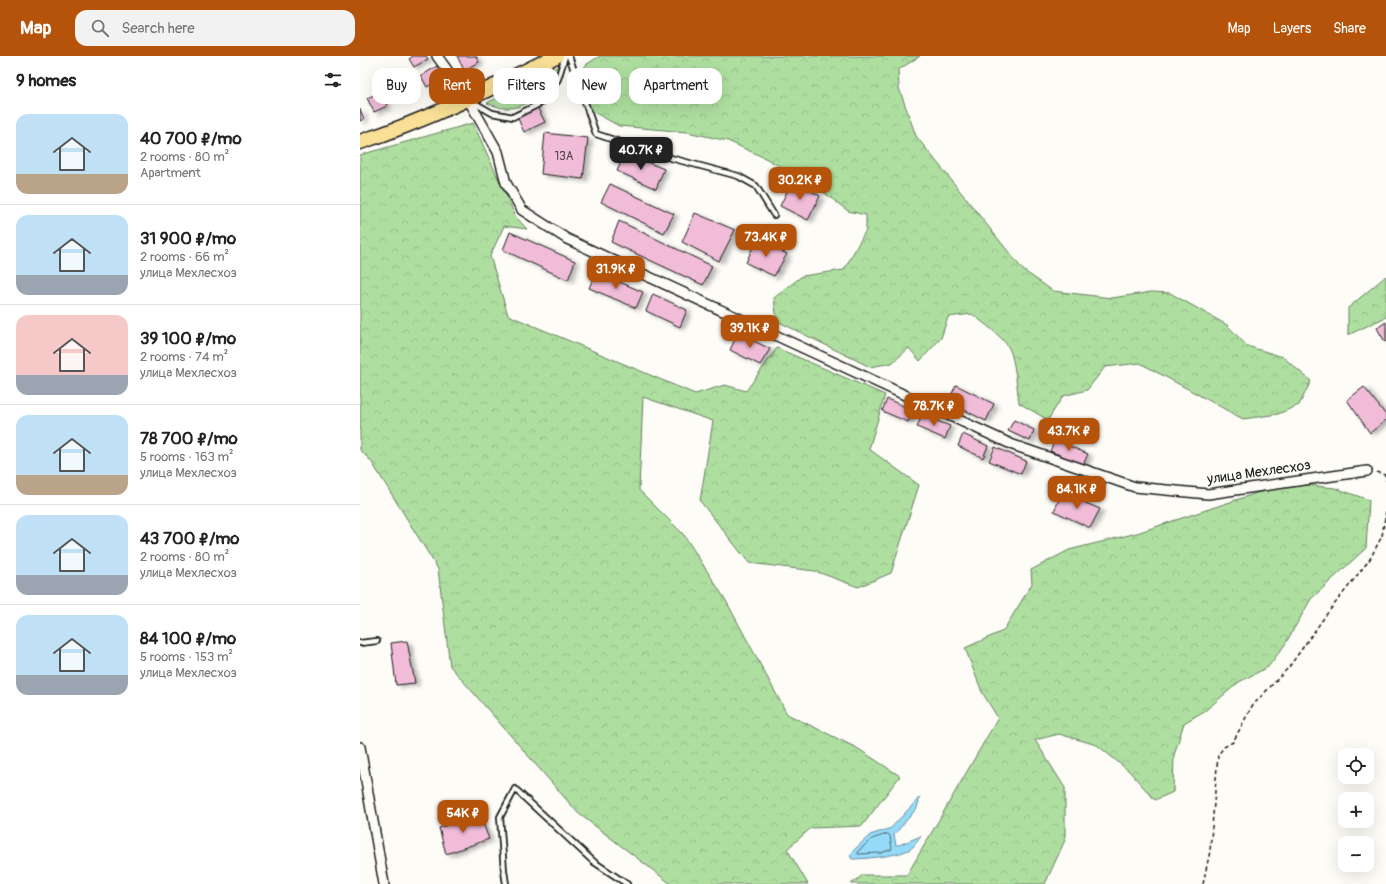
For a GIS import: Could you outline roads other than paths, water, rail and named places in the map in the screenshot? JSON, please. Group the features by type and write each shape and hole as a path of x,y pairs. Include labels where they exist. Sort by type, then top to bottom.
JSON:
{"main road":[{"path":"485,91 556,56"},
{"path":"360,142 436,114 457,104"}],"street":[{"name":"улица Мехлесхоз","path":"437,56 446,68"},
{"name":"улица Мехлесхоз","path":"471,104 498,152 506,183 522,210 561,235 1013,444 1135,487 1208,494 1368,471"},
{"path":"360,747 384,884"}],"lane":[{"path":"477,104 492,113 513,117 543,102 558,79 565,56"},
{"path":"569,56 596,134 656,154 738,176 756,186 774,216"},
{"path":"360,643 377,641"},
{"path":"506,884 500,817 515,789 594,862 627,884"}],"water":[{"path":"920,797 917,808 894,835 896,845 921,836 913,847 901,853 871,858 852,859 850,856 854,850 870,835 891,828"}]}
